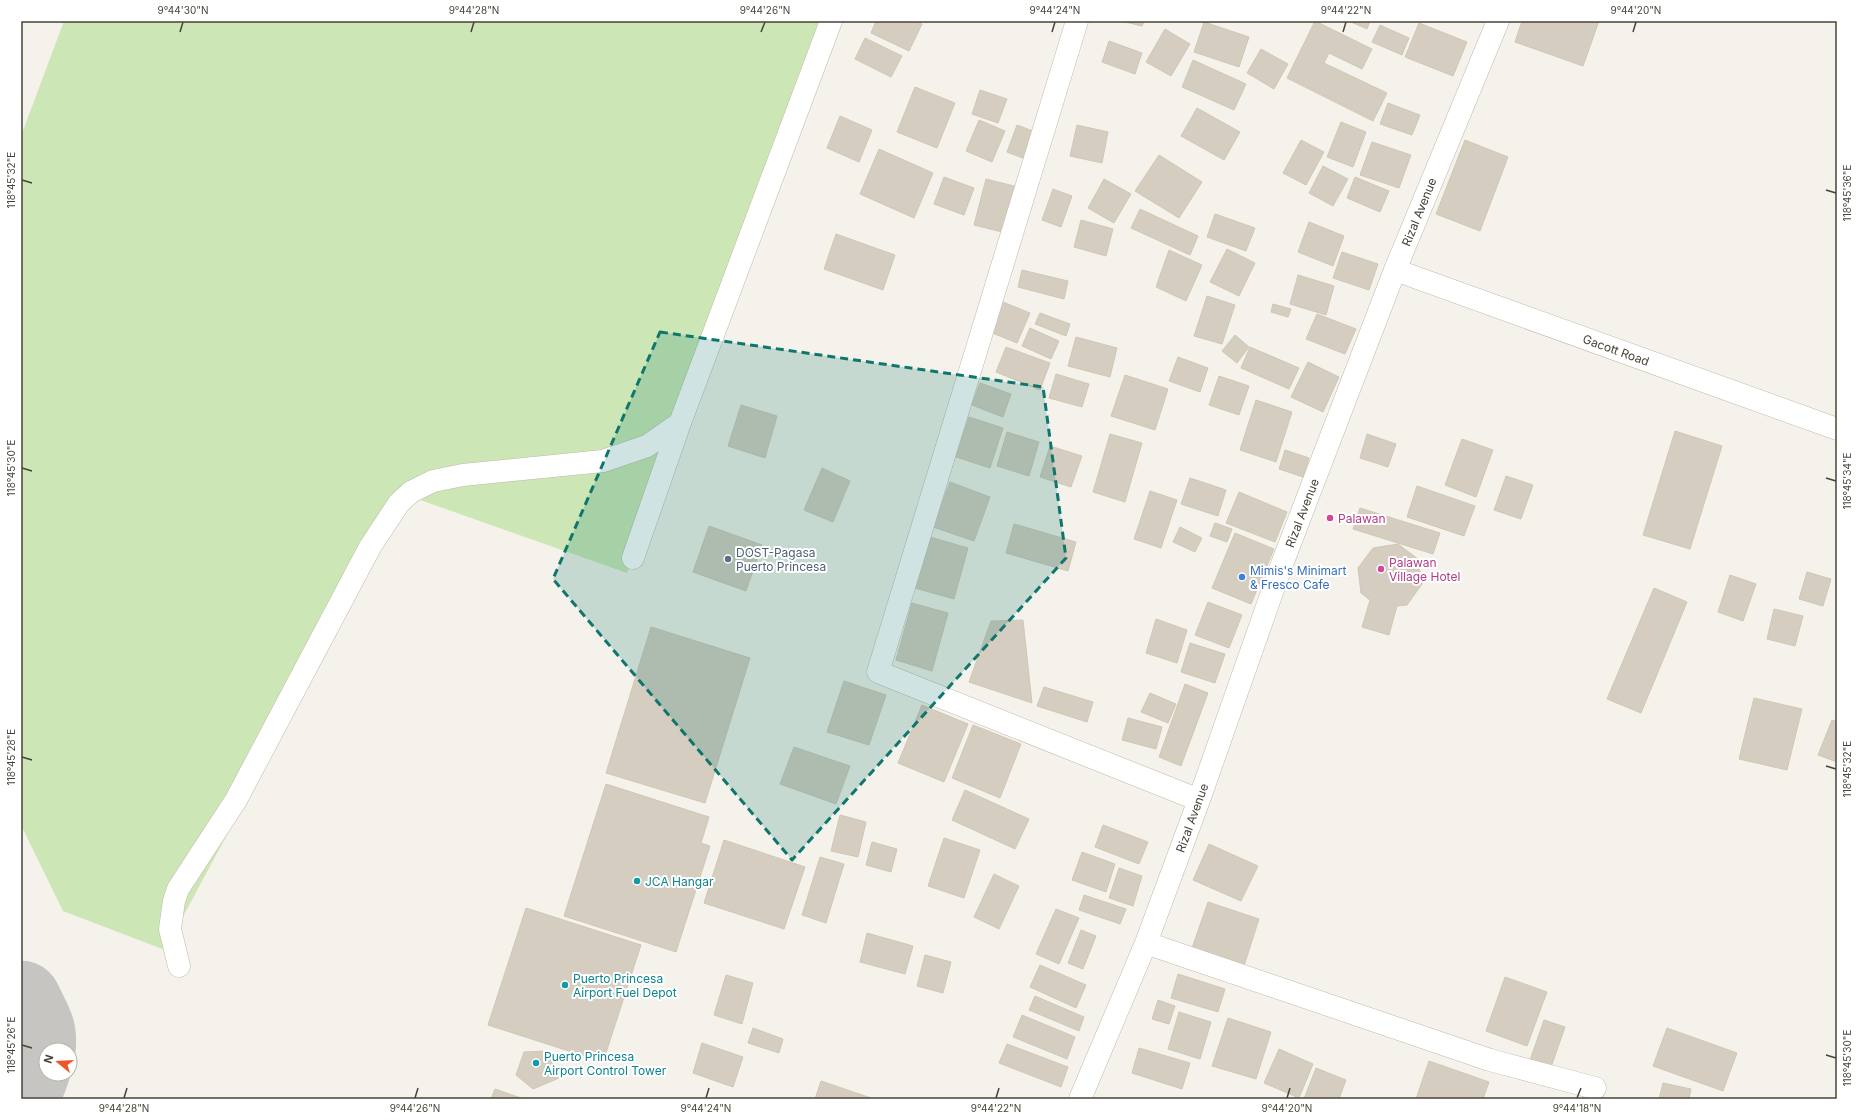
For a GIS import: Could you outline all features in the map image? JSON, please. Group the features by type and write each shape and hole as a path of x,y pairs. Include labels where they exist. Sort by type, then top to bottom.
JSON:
{"street":[{"path":"633,558 680,423 831,21"},
{"path":"1077,21 878,672 1199,800"},
{"name":"Rizal Avenue","path":"1080,1099 1146,943 1199,800 1282,564 1395,270 1498,21"},
{"name":"Gacott Road","path":"1395,270 1837,429"},
{"path":"179,966 170,928 174,901 178,888 236,800 370,547 399,503 411,492 433,481 463,475 603,461 647,446 680,423"},
{"path":"1146,943 1490,1060 1595,1088"}],"highlighted area":[{"path":"660,332 1043,387 1066,558 792,860 553,579"}],"green space":[{"path":"64,21 838,21 627,573 409,496 165,950 63,911 21,825 21,136"}],"building":[{"path":"876,21 916,21 922,24 909,51 871,33"},
{"path":"1121,21 1144,21 1142,26"},
{"path":"1315,21 1372,49 1362,69 1329,53 1324,63 1387,93 1373,121 1287,78"},
{"path":"1349,21 1370,21 1367,29"},
{"path":"1522,21 1599,21 1583,66 1515,42"},
{"path":"1204,22 1249,37 1239,67 1194,52"},
{"path":"1419,23 1467,42 1453,76 1405,57"},
{"path":"1380,25 1409,38 1402,55 1372,42"},
{"path":"1165,29 1190,44 1171,76 1146,62"},
{"path":"865,38 902,56 891,77 855,59"},
{"path":"1109,41 1142,53 1135,74 1102,62"},
{"path":"1261,49 1288,64 1274,89 1247,73"},
{"path":"1193,60 1246,84 1234,110 1182,87"},
{"path":"915,87 955,103 937,148 897,132"},
{"path":"980,90 1007,99 998,123 972,114"},
{"path":"1388,103 1420,115 1412,135 1380,124"},
{"path":"1197,108 1240,132 1224,160 1181,136"},
{"path":"840,116 872,130 859,162 827,148"},
{"path":"979,120 1005,131 992,162 966,151"},
{"path":"1341,122 1366,132 1353,167 1327,157"},
{"path":"1017,125 1038,133 1028,160 1007,152"},
{"path":"1077,125 1108,132 1102,163 1070,156"},
{"path":"1301,140 1324,152 1306,185 1283,173"},
{"path":"1465,140 1508,157 1480,231 1436,214"},
{"path":"1372,142 1411,155 1399,188 1360,175"},
{"path":"879,149 933,173 914,218 860,194"},
{"path":"1159,155 1202,182 1179,218 1135,191"},
{"path":"1323,166 1348,179 1333,206 1309,193"},
{"path":"944,177 974,188 964,215 934,204"},
{"path":"1355,177 1389,191 1380,212 1347,198"},
{"path":"986,179 1018,187 1006,233 974,225"},
{"path":"1104,179 1131,194 1114,223 1088,208"},
{"path":"1053,189 1072,196 1061,227 1042,220"},
{"path":"1140,209 1198,236 1190,255 1131,228"},
{"path":"1215,214 1255,228 1246,251 1207,237"},
{"path":"1081,220 1113,229 1106,256 1074,247"},
{"path":"1309,222 1344,236 1333,266 1298,252"},
{"path":"836,234 895,255 883,290 824,269"},
{"path":"1227,249 1255,263 1239,296 1210,282"},
{"path":"1169,250 1202,265 1186,301 1156,287"},
{"path":"1342,252 1378,264 1369,290 1333,278"},
{"path":"1022,270 1068,281 1064,299 1018,287"},
{"path":"1298,275 1334,286 1326,315 1290,304"},
{"path":"1207,296 1235,305 1222,344 1194,336"},
{"path":"1003,302 1030,313 1017,343 990,332"},
{"path":"1273,304 1291,309 1288,317 1271,312"},
{"path":"1040,313 1070,324 1066,336 1035,324"},
{"path":"1317,314 1356,329 1345,354 1306,339"},
{"path":"1030,328 1059,341 1051,359 1022,346"},
{"path":"1235,335 1249,347 1237,363 1222,351"},
{"path":"1076,337 1117,348 1110,377 1068,366"},
{"path":"1006,347 1050,363 1040,390 996,372"},
{"path":"1250,347 1299,368 1289,389 1241,368"},
{"path":"1178,357 1208,368 1200,392 1169,381"},
{"path":"1308,362 1339,377 1323,412 1291,397"},
{"path":"1056,374 1089,384 1082,407 1049,398"},
{"path":"1125,375 1168,389 1155,430 1111,416"},
{"path":"1219,376 1249,386 1239,415 1209,405"},
{"path":"980,383 1011,394 1003,417 972,405"},
{"path":"1256,400 1292,412 1276,462 1240,450"},
{"path":"741,405 777,416 765,458 728,446"},
{"path":"969,417 1003,428 990,468 956,457"},
{"path":"1675,431 1722,446 1690,549 1643,535"},
{"path":"1007,432 1039,442 1029,476 997,466"},
{"path":"1110,434 1142,443 1125,502 1093,492"},
{"path":"1367,434 1396,444 1388,467 1360,458"},
{"path":"1462,439 1493,450 1476,497 1445,485"},
{"path":"1050,446 1082,456 1071,487 1040,477"},
{"path":"1285,450 1309,458 1303,477 1279,469"},
{"path":"822,468 850,481 833,522 804,510"},
{"path":"1506,476 1533,485 1521,519 1494,510"},
{"path":"1190,478 1226,490 1218,516 1181,504"},
{"path":"950,482 990,497 974,541 933,527"},
{"path":"1417,486 1475,506 1464,536 1407,517"},
{"path":"1150,491 1177,500 1161,548 1134,539"},
{"path":"1239,492 1287,512 1275,542 1226,523"},
{"path":"1360,508 1440,533 1433,554 1353,529"},
{"path":"1215,523 1232,529 1227,542 1210,536"},
{"path":"1014,524 1076,542 1068,571 1006,553"},
{"name":"DOST-Pagasa Puerto Princesa","path":"709,526 762,545 746,591 693,572"},
{"path":"1180,527 1202,538 1195,552 1173,542"},
{"path":"1235,533 1274,549 1251,604 1212,588"},
{"path":"930,537 968,548 954,599 915,588"},
{"path":"1398,544 1418,559 1422,584 1407,605 1397,606 1389,635 1362,627 1370,600 1361,593 1358,568 1373,548"},
{"path":"1807,572 1831,579 1823,606 1799,599"},
{"path":"1730,575 1756,584 1743,621 1718,612"},
{"path":"1654,588 1687,602 1641,713 1607,699"},
{"path":"1208,602 1242,615 1229,648 1195,635"},
{"path":"912,603 948,613 932,671 896,660"},
{"path":"1774,609 1803,616 1795,646 1767,639"},
{"path":"1156,619 1187,630 1177,663 1146,653"},
{"path":"1023,620 1032,703 969,682 991,621"},
{"path":"651,627 750,658 705,803 606,773"},
{"path":"1190,643 1225,654 1215,683 1181,672"},
{"path":"844,681 886,695 869,745 827,732"},
{"path":"1185,684 1208,693 1181,766 1159,757"},
{"path":"1044,687 1093,702 1087,722 1037,706"},
{"path":"1150,693 1176,704 1168,723 1141,712"},
{"path":"1754,698 1802,709 1787,770 1739,759"},
{"path":"922,705 968,724 944,782 898,763"},
{"path":"1128,718 1162,727 1156,749 1122,740"},
{"path":"1832,720 1837,722 1837,762 1818,755"},
{"path":"973,725 1021,744 1000,798 952,778"},
{"path":"794,747 850,766 836,804 780,784"},
{"name":"JCA Hangar","path":"606,784 709,817 701,843 710,846 676,952 564,916"},
{"path":"965,790 1029,819 1015,849 952,820"},
{"path":"840,815 866,822 858,857 831,851"},
{"path":"1103,825 1148,842 1139,864 1095,847"},
{"path":"944,838 980,850 964,898 928,886"},
{"path":"724,840 805,867 784,929 704,903"},
{"path":"872,842 897,849 891,872 866,865"},
{"path":"1209,844 1258,866 1241,901 1193,880"},
{"path":"1082,852 1115,864 1106,892 1072,880"},
{"path":"820,857 844,864 826,923 802,915"},
{"path":"1119,868 1142,876 1133,906 1109,898"},
{"path":"994,874 1019,886 999,929 974,917"},
{"path":"1084,895 1126,909 1120,924 1079,910"},
{"path":"1208,902 1259,919 1242,972 1190,954"},
{"name":"Puerto Princesa Airport Fuel Depot","path":"526,908 641,945 603,1062 488,1025"},
{"path":"1056,909 1079,918 1059,964 1036,954"},
{"path":"1081,930 1096,936 1083,969 1068,963"},
{"path":"867,933 913,946 905,974 860,962"},
{"path":"925,955 951,962 943,993 917,986"},
{"path":"1040,965 1086,985 1076,1008 1030,987"},
{"path":"1178,974 1225,989 1218,1012 1171,998"},
{"path":"726,975 753,983 742,1024 714,1015"},
{"path":"1505,977 1547,992 1527,1046 1486,1031"},
{"path":"1035,996 1084,1017 1079,1031 1029,1010"},
{"path":"1158,1000 1175,1006 1169,1024 1152,1019"},
{"path":"1179,1012 1211,1022 1200,1059 1168,1049"},
{"path":"1022,1015 1075,1037 1067,1059 1013,1037"},
{"path":"1228,1018 1271,1032 1256,1079 1212,1066"},
{"path":"1544,1020 1565,1027 1549,1073 1528,1066"},
{"path":"753,1028 783,1039 779,1053 748,1043"},
{"path":"1667,1028 1737,1053 1723,1091 1653,1066"},
{"path":"702,1043 743,1057 733,1087 693,1073"},
{"path":"1007,1044 1068,1067 1061,1087 999,1063"},
{"path":"1139,1048 1190,1063 1182,1089 1132,1073"},
{"path":"1279,1049 1313,1064 1299,1098 1264,1083"},
{"name":"Puerto Princesa Airport Control Tower","path":"547,1051 559,1078 533,1089 516,1075 524,1052"},
{"path":"1429,1061 1489,1082 1483,1099 1416,1099"},
{"path":"1316,1068 1346,1080 1339,1099 1304,1099"},
{"path":"821,1081 874,1099 815,1099"},
{"path":"1663,1083 1691,1089 1689,1099 1659,1099"},
{"path":"495,1089 524,1099 491,1099"}],"taxiway":[{"path":"21,1001 34,1029 35,1037 34,1054 30,1070 21,1093"}],"place":[{"name":"Palawan","path":"1330,518"},
{"name":"DOST-Pagasa Puerto Princesa","path":"728,559"},
{"name":"Palawan Village Hotel","path":"1381,569"},
{"name":"Mimis's Minimart & Fresco Cafe","path":"1242,577"},
{"name":"JCA Hangar","path":"637,881"},
{"name":"Puerto Princesa Airport Fuel Depot","path":"565,985"},
{"name":"Puerto Princesa Airport Control Tower","path":"536,1063"}]}
